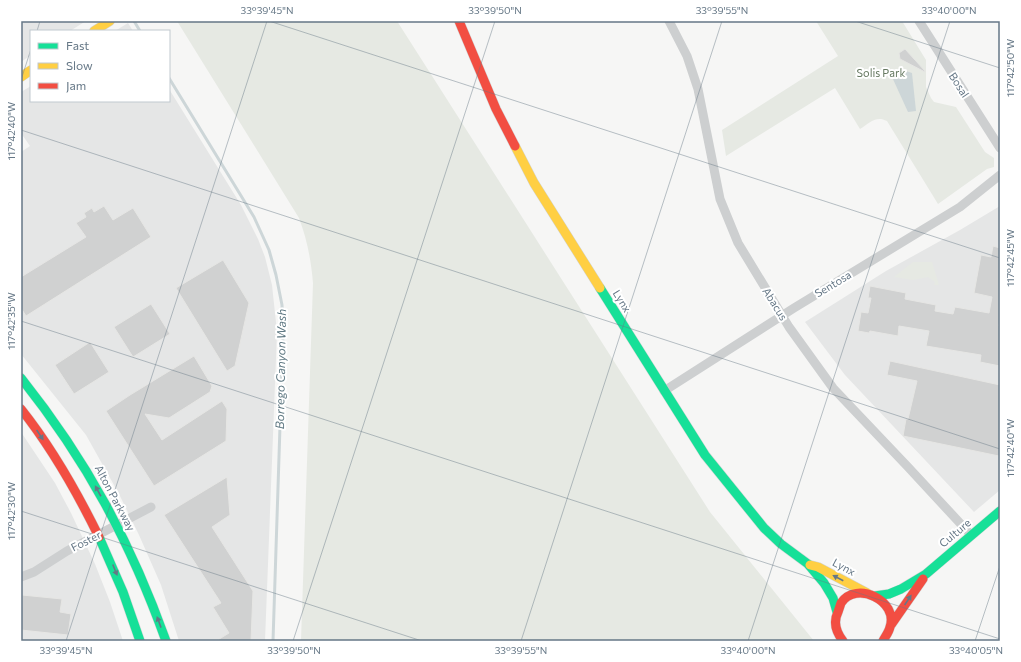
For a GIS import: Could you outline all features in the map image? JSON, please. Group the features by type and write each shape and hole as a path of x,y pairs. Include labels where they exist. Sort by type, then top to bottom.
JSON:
{"street":[{"path":"96,30 110,21"},
{"name":"Lynx","path":"459,21 496,109 534,183 664,391 705,454 743,503 764,528 781,544 808,564 824,583 833,598 837,612"},
{"name":"Abacus","path":"669,21 687,56 698,89 721,203 738,243 782,316 833,388 971,535"},
{"name":"Bosal","path":"919,21 1000,148"},
{"path":"21,77 30,71"},
{"name":"Sentosa","path":"664,391 782,316 960,208 1000,175"},
{"name":"Alton Parkway","path":"21,378 57,424 94,483 144,583 166,641"},
{"path":"21,409 64,472 99,535 119,579 140,641"},
{"name":"Foster","path":"21,577 34,572 67,551 151,507"},
{"name":"Culture","path":"837,612 840,605 854,594 889,594 902,589 926,574 1000,511"},
{"name":"Lynx","path":"808,564 818,567 880,599 887,605 891,625"},
{"name":"Culture","path":"884,641 891,625 926,574"},
{"path":"837,612 835,623 837,632 843,641"}],"shaded area":[{"path":"21,21 86,21 72,30 30,30 30,56 21,62"},
{"path":"128,23 132,30 117,30"},
{"path":"900,69 912,73 916,111 908,112 892,77"},
{"path":"30,87 30,102 170,102 170,91 241,205 258,239 265,257 272,285 277,332 265,641 179,641 161,585 119,494 86,435 21,354 21,152 30,146 21,133 21,92"},
{"path":"1000,206 1000,490 974,512 845,375 805,322 886,271"},
{"path":"21,432 55,483 71,513 95,564 123,641 21,641"}],"green space":[{"path":"177,21 397,21 710,512 814,641 301,641 313,283 308,250 299,218"},
{"name":"Solis Park","path":"816,21 902,21 926,60 926,87 931,98 934,102 956,107 985,152 994,158 994,167 987,169 938,204 887,121 883,119 876,119 860,129 835,88 726,156 722,130 838,56"},
{"path":"913,262 932,262 939,285 934,285 935,282 928,277 913,280 894,277"}],"building":[{"path":"905,49 925,72 900,59 899,53"},
{"path":"104,206 113,220 133,208 151,237 26,316 21,308 21,277 86,237 76,223 86,217 84,213 92,208 94,212"},
{"path":"993,246 1000,248 1000,366 980,362 981,355 926,346 929,331 899,326 898,336 870,331 869,333 858,331 861,312 868,313 871,298 868,298 870,286 906,293 905,299 936,305 935,311 953,314 955,307 989,313 992,297 974,293 981,255 991,257"},
{"path":"223,260 249,303 235,366 227,371 176,288"},
{"path":"151,304 170,334 133,357 114,327"},
{"path":"90,342 109,372 74,394 55,365"},
{"path":"194,356 212,386 210,392 169,418 145,414 162,440 222,401 227,409 226,441 154,486 106,411"},
{"path":"890,361 1000,385 999,456 903,436 906,419 908,419 917,381 887,375"},
{"path":"227,477 230,515 212,527 253,591 251,641 216,641 229,633 213,607 221,603 164,515"},
{"path":"22,595 62,599 60,612 71,614 68,635 21,630"}],"waterway":[{"name":"Borrego Canyon Wash","path":"134,21 139,30"},
{"name":"Borrego Canyon Wash","path":"170,80 254,217 269,250 282,305 283,334 273,641"}],"traffic: fast":[{"path":"600,288 705,455 764,528 781,544 808,564 824,583 833,598 837,612"},
{"path":"21,378 45,409 66,440 105,503 137,569 166,641"},
{"path":"875,596 889,594 901,589 926,574 1000,511"},
{"path":"99,537 123,592 140,641"}],"traffic: slow":[{"path":"96,30 110,21"},
{"path":"21,77 30,71"},
{"path":"515,146 534,183 600,288"},
{"path":"810,565 818,567 867,593"}],"traffic: jam":[{"path":"459,21 496,109 515,146"},
{"path":"21,409 43,439 63,471 99,537"},
{"path":"891,625 923,579"},
{"path":"843,641 836,627 836,616 841,603 848,596 856,593 874,597 882,602 888,609 891,618 890,627 883,641"}]}
